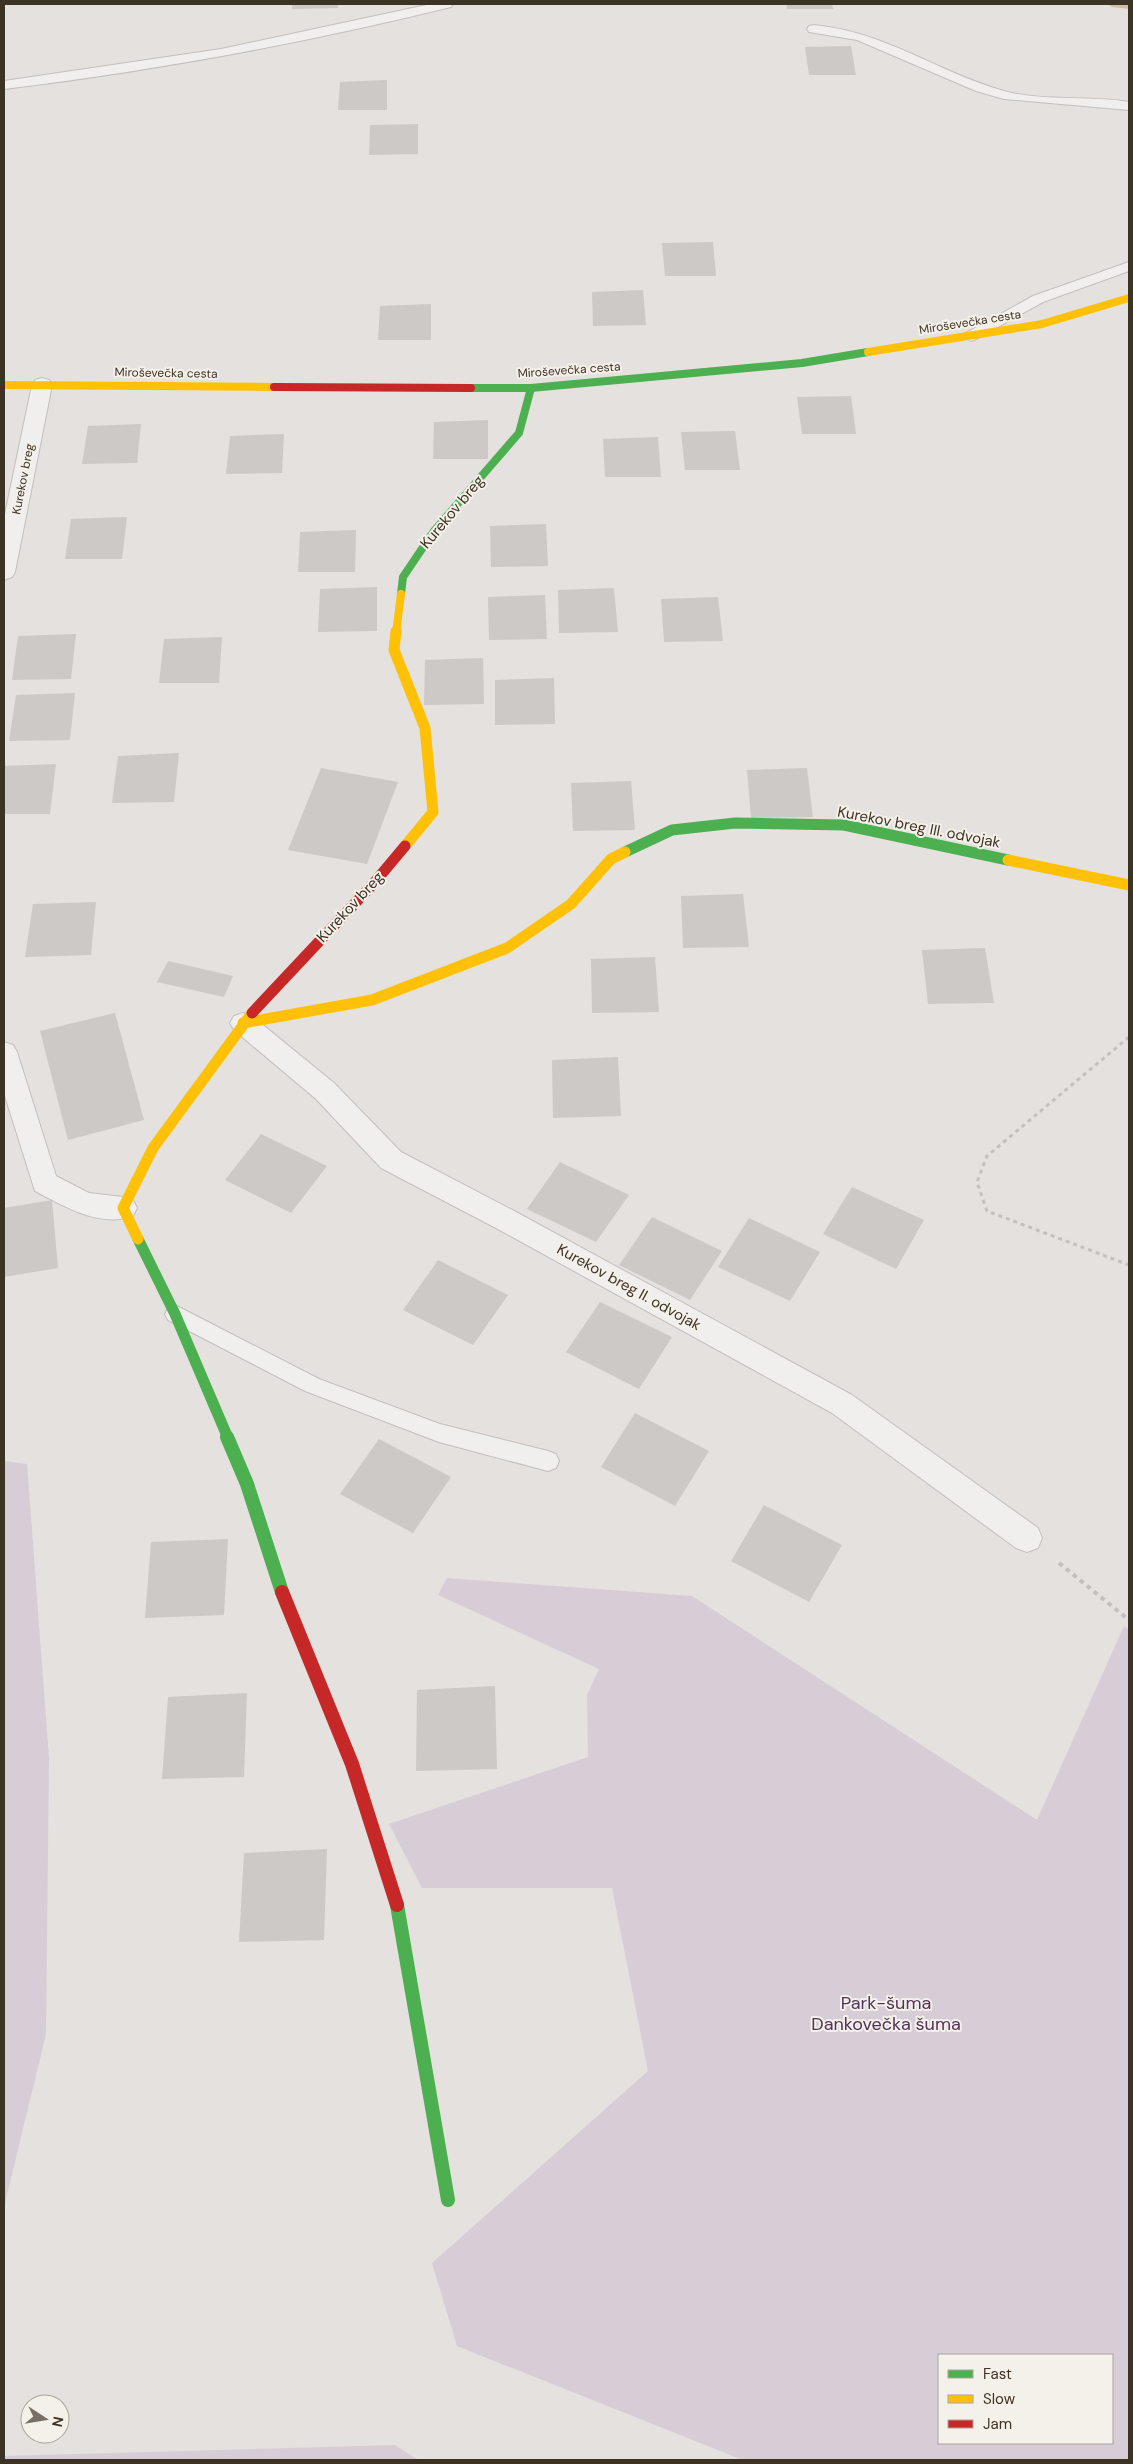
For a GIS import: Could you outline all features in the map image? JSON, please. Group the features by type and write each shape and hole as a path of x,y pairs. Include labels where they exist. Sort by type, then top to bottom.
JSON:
{"street":[{"name":"Miroševečka cesta","path":"4,385 532,388 802,363 1042,324 1129,298"},
{"name":"Kurekov breg","path":"4,572 42,385"},
{"name":"Kurekov breg","path":"123,1208 153,1148 243,1024 290,969 374,883 433,812 425,728 394,650 403,576 434,531 519,433 532,388"},
{"name":"Kurekov breg III. odvojak","path":"243,1024 372,1000 507,948 570,904 611,859 672,830 735,823 844,825 1129,885"},
{"name":"Kurekov breg II. odvojak","path":"243,1024 325,1091 391,1160 515,1224 842,1404 1027,1538"},
{"path":"4,1052 44,1183 85,1204 123,1208 175,1314 247,1484 283,1596 352,1764 397,1904 448,2200"}],"lane":[{"path":"4,85 221,53 446,4"},
{"path":"814,29 831,29 853,33 976,86 1005,95 1129,106"},
{"path":"971,336 1038,299 1129,266"},
{"path":"175,1314 312,1385 439,1433 548,1461"}],"path":[{"path":"1129,1037 987,1156 977,1182 987,1211 1129,1265"},
{"path":"1027,1538 1129,1620"}],"green space":[{"path":"4,1461 27,1464 49,1758 46,2034 4,2207"},
{"name":"Park-šuma Dankovečka šuma","path":"447,1578 692,1596 1037,1820 1124,1626 1129,1630 1129,2460 743,2460 457,2346 432,2263 648,2071 612,1888 422,1888 389,1824 588,1757 587,1695 599,1669 438,1595"},
{"path":"395,2445 418,2460 4,2460 4,2456"}],"building":[{"path":"292,4 338,4 338,8 292,9"},
{"path":"786,4 832,4 833,9 787,9"},
{"path":"851,46 856,75 809,75 805,47"},
{"path":"387,80 387,110 338,110 340,82"},
{"path":"418,124 418,154 369,155 370,125"},
{"path":"713,242 716,276 665,276 662,243"},
{"path":"643,290 646,325 593,326 592,292"},
{"path":"431,304 431,340 378,340 380,306"},
{"path":"851,396 856,434 802,434 797,397"},
{"path":"488,420 488,459 433,459 434,422"},
{"path":"141,424 137,463 82,464 88,426"},
{"path":"735,431 740,470 685,470 681,432"},
{"path":"284,434 282,473 226,474 230,436"},
{"path":"658,437 661,477 605,477 603,439"},
{"path":"127,517 122,559 65,559 71,519"},
{"path":"546,524 548,566 491,567 490,526"},
{"path":"356,530 355,572 298,572 300,532"},
{"path":"377,587 377,631 318,632 320,589"},
{"path":"614,588 618,632 559,633 558,590"},
{"path":"545,595 547,639 489,640 488,597"},
{"path":"718,597 723,641 664,642 661,599"},
{"path":"76,634 71,679 12,680 18,636"},
{"path":"222,637 219,683 159,683 164,639"},
{"path":"483,658 484,704 424,705 425,660"},
{"path":"554,678 555,724 495,725 495,680"},
{"path":"75,693 70,740 9,741 16,695"},
{"path":"179,753 174,802 112,803 118,756"},
{"path":"56,764 50,814 4,814 4,766"},
{"path":"321,768 398,782 367,864 288,850"},
{"path":"807,768 813,817 751,818 747,770"},
{"path":"631,781 635,830 573,831 571,783"},
{"path":"743,894 749,947 683,948 681,896"},
{"path":"96,902 91,955 25,957 33,904"},
{"path":"985,948 994,1003 928,1004 922,950"},
{"path":"655,957 659,1012 592,1013 591,959"},
{"path":"168,961 233,976 224,997 157,982"},
{"path":"115,1013 144,1120 68,1140 40,1031"},
{"path":"618,1057 621,1116 553,1118 552,1060"},
{"path":"261,1134 327,1166 291,1213 225,1180"},
{"path":"560,1162 629,1195 596,1242 527,1209"},
{"path":"852,1187 924,1220 896,1269 823,1234"},
{"path":"52,1200 58,1268 4,1277 4,1208"},
{"path":"652,1217 722,1251 690,1300 619,1265"},
{"path":"749,1218 820,1252 790,1301 718,1267"},
{"path":"438,1260 508,1295 473,1345 403,1310"},
{"path":"600,1302 672,1337 639,1389 566,1352"},
{"path":"635,1413 709,1451 675,1506 601,1467"},
{"path":"379,1439 451,1477 413,1533 340,1494"},
{"path":"764,1505 842,1545 809,1602 731,1561"},
{"path":"228,1539 224,1615 145,1618 151,1542"},
{"path":"495,1686 497,1769 416,1771 417,1690"},
{"path":"247,1693 244,1777 162,1779 168,1697"},
{"path":"327,1849 324,1940 239,1942 244,1853"}],"waterway":[{"path":"1112,4 1129,6"}],"traffic: fast":[{"path":"471,388 531,388 802,363 868,352"},
{"path":"401,594 403,577 434,531 519,433 531,388"},
{"path":"625,852 672,830 735,823 844,825 1008,860"},
{"path":"138,1239 175,1314 247,1484 282,1592"},
{"path":"397,1905 448,2200"}],"traffic: slow":[{"path":"868,352 1042,324 1129,298"},
{"path":"4,385 274,387"},
{"path":"401,594 394,650 425,728 433,812 405,846"},
{"path":"243,1023 372,1000 507,948 571,904 611,859 625,852"},
{"path":"1008,860 1129,885"},
{"path":"138,1239 123,1208 153,1148 252,1013"}],"traffic: jam":[{"path":"274,387 471,388"},
{"path":"252,1013 374,883 405,846"},
{"path":"282,1592 352,1764 397,1905"}]}
